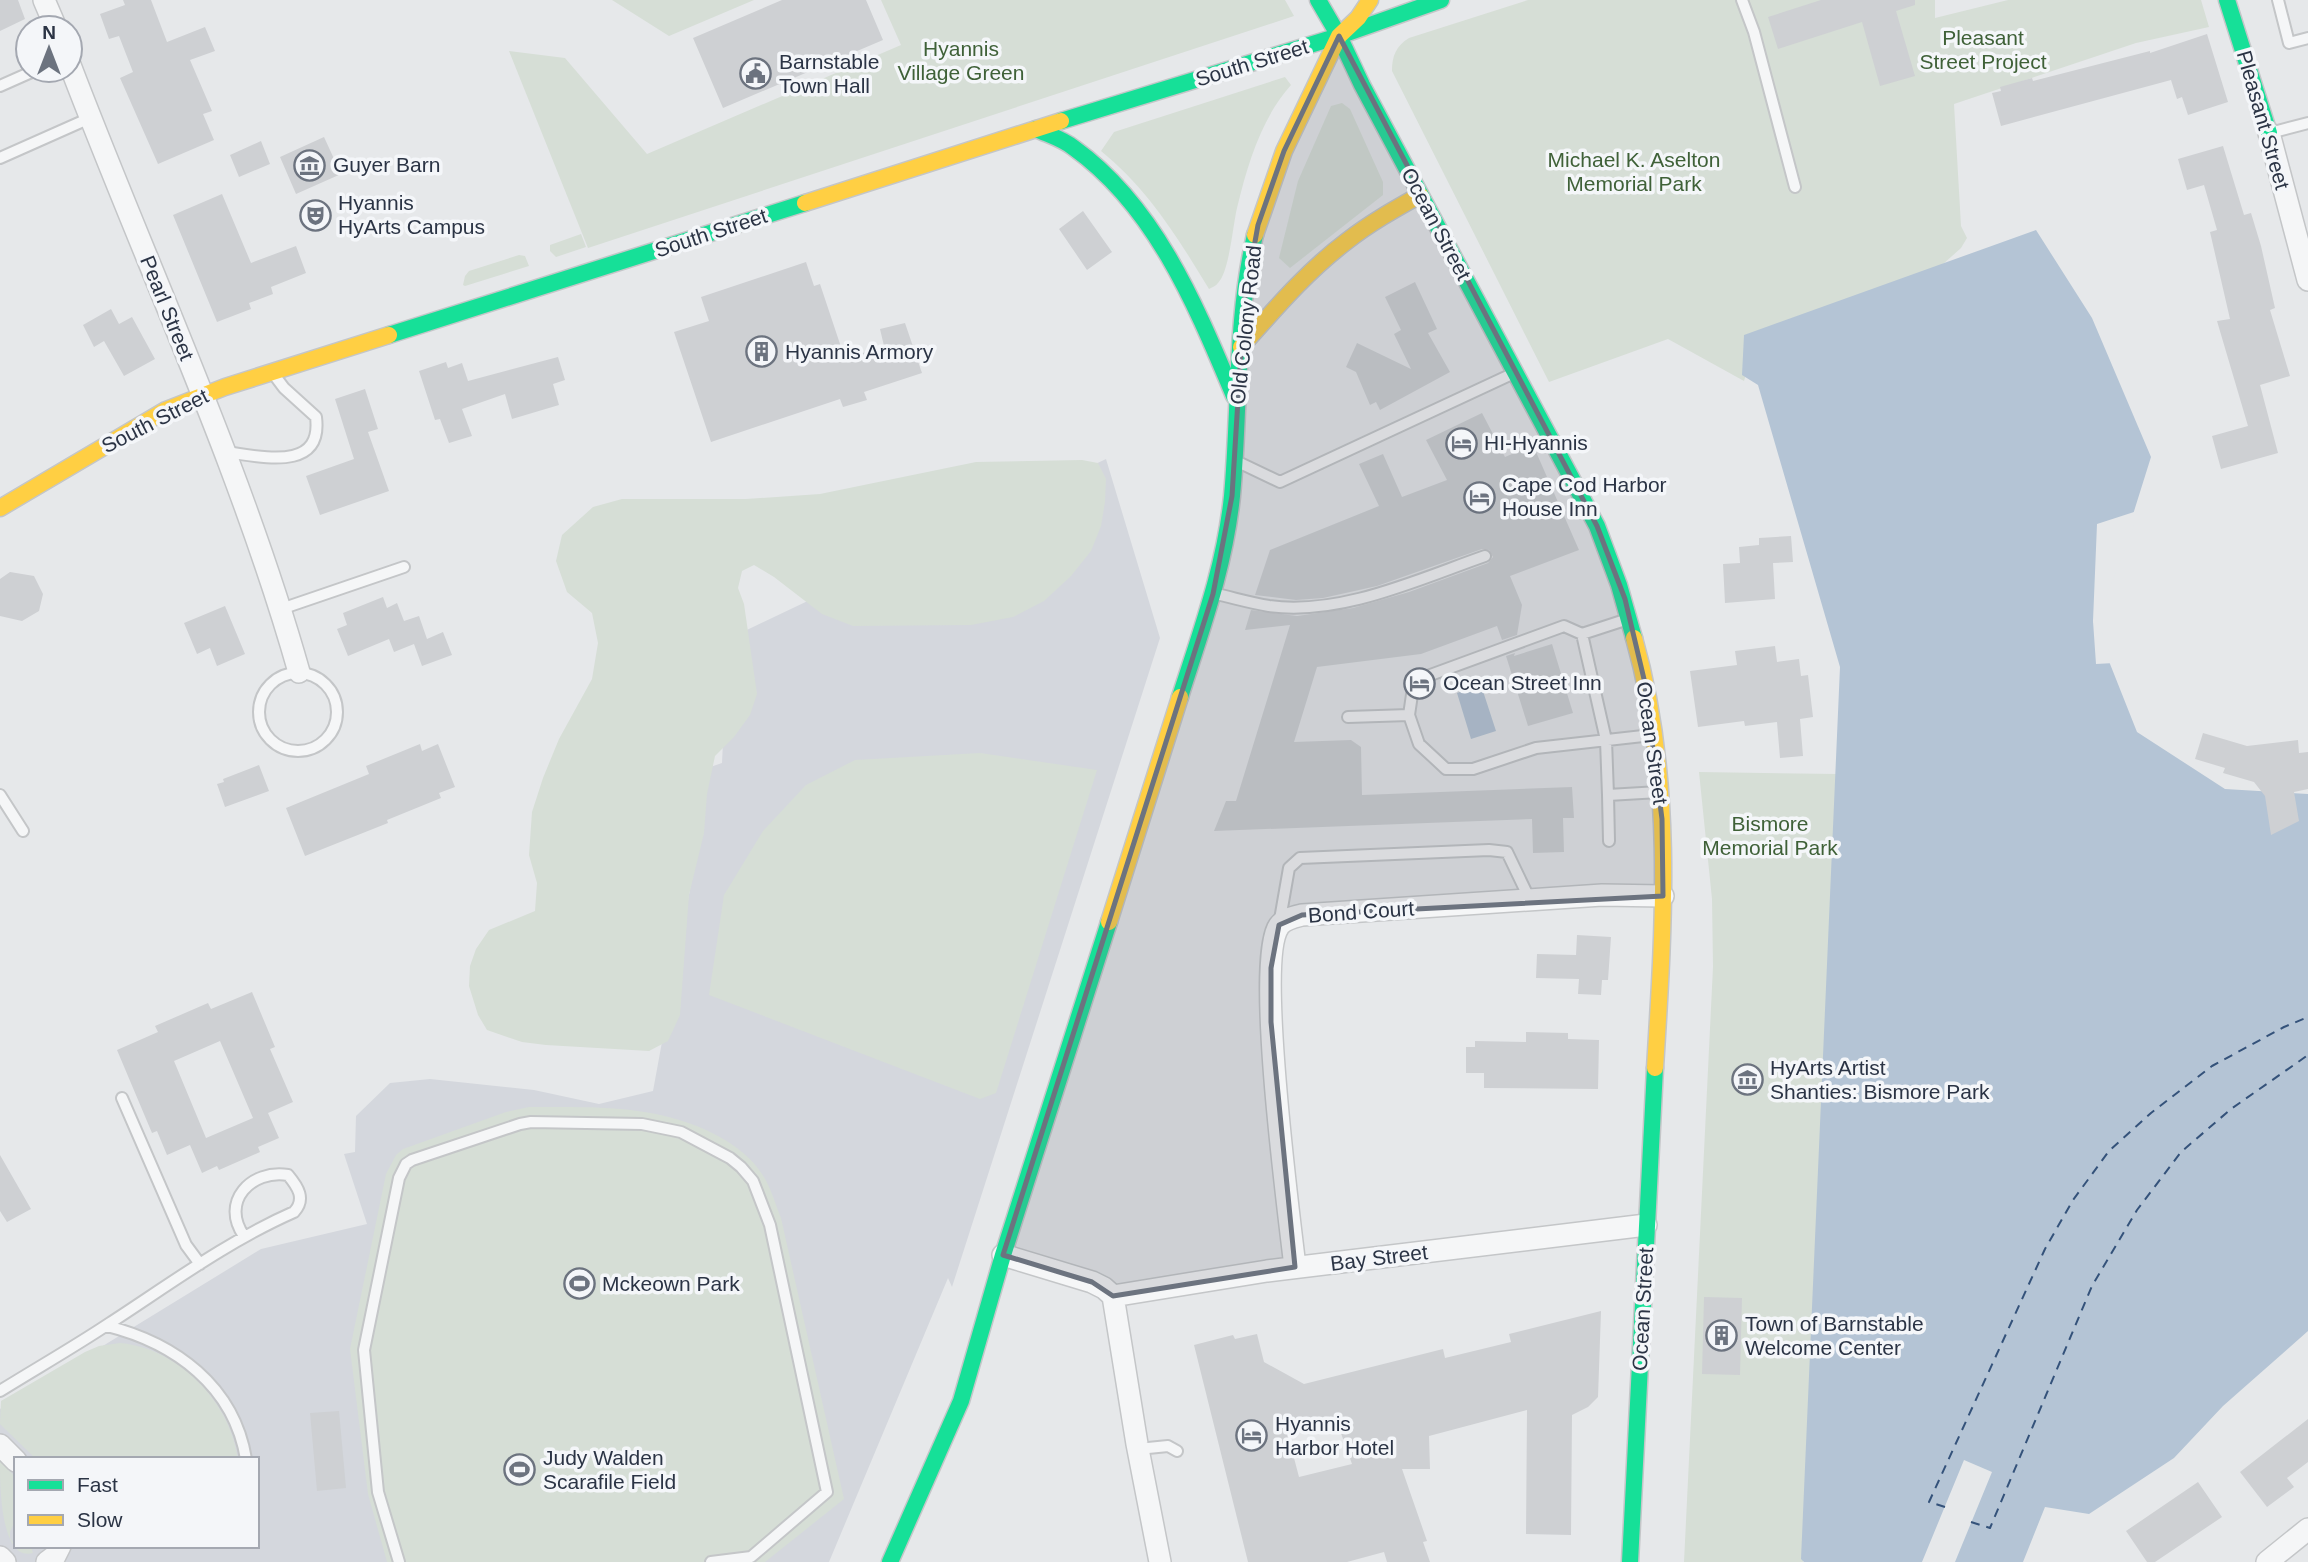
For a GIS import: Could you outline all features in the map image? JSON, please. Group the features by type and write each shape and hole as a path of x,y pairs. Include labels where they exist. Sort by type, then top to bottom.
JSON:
{"main road":[{"name":"Ocean Street","path":"1318,0 1597,526 1630,619 1654,734 1661,792 1663,896 1630,1562"},
{"name":"Old Colony Road","path":"890,1562 961,1401 1003,1255 1213,594 1226,541 1235,460 1247,281 1258,225 1284,151 1339,36 1358,18 1370,0"},
{"name":"South Street","path":"0,508 155,417 202,396 1036,129 1339,36 1441,0"},
{"name":"Pleasant Street","path":"2227,0 2269,133"},
{"path":"1036,129 1073,146 1124,194 1143,218 1194,303 1237,405"},
{"path":"1241,347 1303,280 1339,246 1420,195"}],"street":[{"name":"Pearl Street","path":"77,84 225,452 281,609 299,672"},
{"name":"Pleasant Street","path":"2269,133 2308,280"},
{"name":"Bond Court","path":"1294,1268 1271,1022 1271,968 1275,934 1279,925 1302,915 1602,895 1663,896"},
{"name":"Bay Street","path":"1113,1296 1294,1268 1646,1225"},
{"path":"1003,1255 1092,1282 1113,1296 1160,1562"},
{"path":"0,1445 14,1459"},
{"path":"2267,1562 2308,1530"},
{"path":"47,1562 55,1556 59,1548"},
{"path":"0,1557 5,1562"}],"lane":[{"path":"1742,0 1754,32 1795,187"},
{"path":"2277,0 2289,43 2308,38"},
{"path":"0,158 90,118"},
{"path":"2269,133 2308,123"},
{"path":"225,452 267,458 291,458 310,448 318,431 316,417 284,388 272,372"},
{"path":"1235,460 1280,482 1515,373"},
{"path":"1213,594 1270,606 1310,607 1370,596 1485,556"},
{"path":"281,609 404,567"},
{"path":"1630,619 1582,634 1564,626 1414,681 1409,715 1419,744 1446,769 1473,769 1536,748 1654,734"},
{"path":"1582,634 1606,740 1609,841"},
{"path":"299,672 313,675 333,692 337,719 333,732 313,749 286,750 266,735 260,724 260,699 266,688 275,680 299,672"},
{"path":"1348,717 1409,715"},
{"path":"1608,795 1661,792"},
{"path":"0,795 23,831"},
{"path":"1279,925 1289,867 1300,858 1489,850 1507,852 1530,900"},
{"path":"122,1098 186,1245 200,1264"},
{"path":"398,1562 378,1492 364,1350 399,1178 406,1164 412,1160 531,1122 642,1124 681,1132 730,1158 753,1181 770,1225 827,1492 751,1557 711,1562"},
{"path":"0,1391 244,1236 298,1209 299,1189 288,1175 268,1175 257,1180 239,1195 234,1217 244,1236"},
{"path":"107,1325 171,1351 199,1371 234,1416 246,1457"},
{"path":"1138,1449 1168,1446 1177,1451"}],"highlighted area":[{"path":"1339,36 1597,526 1625,599 1644,679 1662,819 1663,896 1302,915 1279,925 1271,968 1271,1022 1295,1267 1113,1296 1092,1282 1003,1255 1213,594 1232,496 1244,303 1258,225 1284,151"}],"shaded area":[{"path":"1106,459 1160,638 952,1287 948,1278 829,1562 0,1562 0,1409 261,1249 367,1224 344,1154 355,1152 356,1116 390,1083 430,1079 534,1090 599,1104 653,1091 693,873 672,780 722,763 728,639"}],"green space":[{"path":"612,0 754,0 669,36"},
{"name":"Hyannis Village Green","path":"881,0 1285,0 1294,16 588,248 509,51 565,58 647,154 901,45"},
{"name":"Michael K. Aselton Memorial Park","path":"1528,0 1935,0 1935,18 2008,0 2201,0 2209,27 2136,43 1954,104 1961,226 1967,238 1961,248 1942,265 1758,332 1744,381 1668,339 1549,382 1392,71 1396,52 1409,38"},
{"path":"1285,77 1291,85 1272,111 1257,141 1236,212 1225,268 1218,283 1209,289 1174,233 1148,198 1101,151 1114,132"},
{"path":"1342,103 1350,109 1383,182 1383,195 1290,268 1279,258 1298,181 1331,106"},
{"path":"581,234 586,247 556,257 550,251 550,245"},
{"path":"519,255 525,256 529,266 463,285 469,271"},
{"path":"1082,460 1098,463 1106,479 1101,526 1091,551 1071,576 1044,601 1013,617 971,625 853,626 822,614 754,565 742,571 738,588 744,604 757,694 750,715 734,737 715,756 707,794 704,833 689,895 680,1015 668,1041 649,1051 546,1045 522,1042 487,1030 478,1015 469,986 470,966 476,949 489,930 535,911 537,883 529,855 532,812 559,739 592,679 598,643 592,613 567,592 556,561 562,535 593,507 622,499 746,499 820,494 976,462"},
{"path":"980,753 1097,770 996,1093 980,1099 709,995 724,895 763,831 806,785 855,760"},
{"name":"Bismore Memorial Park","path":"1699,772 1837,774 1803,1562 1684,1562 1713,967 1712,899"},
{"name":"Mckeown Park","path":"529,1107 602,1108 673,1118 696,1126 731,1144 753,1162 765,1179 781,1218 844,1499 765,1562 387,1562 368,1494 350,1349 386,1174 396,1155 403,1149 506,1112"},
{"path":"120,1343 141,1347 162,1355 181,1367 198,1381 224,1417 238,1457 34,1457 0,1424 1,1401 99,1346"},
{"path":"0,1460 14,1476 14,1523 10,1538 4,1519"},
{"path":"16,1548 31,1548 33,1553 22,1553"}],"water":[{"path":"2036,230 2092,318 2151,457 2130,524 2093,621 2137,732 2225,789 2308,794 2308,1331 2223,1406 2174,1458 2089,1514 2045,1507 2023,1562 1804,1562 1801,1559 1840,667 1758,385 1742,375 1744,335"},
{"path":"1481,685 1496,731 1471,739 1457,693"}],"pier":[{"path":"2134,512 2134,525 2097,621 2114,663 2096,664 2093,621 2097,524"},
{"path":"1964,1460 1992,1472 1955,1562 1922,1562"}],"building":[{"path":"0,0 18,0 23,14 14,14 14,24 0,31"},
{"path":"123,0 151,0 167,42 205,27 215,51 190,60 212,111 203,114 214,140 158,164 120,78 133,72 119,36 109,39 100,14 125,5"},
{"name":"Barnstable Town Hall","path":"782,0 866,0 883,40 723,108 693,38"},
{"path":"1821,0 1915,0 1915,5 1896,11 1915,76 1880,86 1862,22 1778,49 1768,17"},
{"path":"2207,34 2228,102 2188,115 2182,97 2177,99 2171,80 2001,126 1992,93 2001,91 2000,87 2150,53"},
{"name":"Guyer Barn","path":"324,137 341,174 296,194 280,157"},
{"path":"261,141 270,164 239,177 230,155"},
{"path":"2223,146 2244,215 2251,213 2261,246 2275,308 2270,310 2290,376 2260,385 2278,453 2221,469 2212,436 2248,426 2217,321 2230,319 2210,232 2217,230 2204,185 2187,190 2178,159"},
{"path":"222,194 251,263 296,246 306,273 271,287 273,294 249,303 251,309 217,322 173,215"},
{"path":"1083,211 1112,252 1087,270 1059,229"},
{"name":"Hyannis Armory","path":"806,262 814,286 820,284 845,359 884,346 880,329 905,323 922,373 864,392 867,400 843,407 840,399 711,442 674,332 709,321 701,297"},
{"path":"1415,282 1437,329 1428,333 1450,372 1380,410 1376,402 1370,405 1356,372 1346,367 1357,343 1411,369 1394,334 1401,330 1385,297"},
{"path":"111,309 119,324 132,317 155,359 124,376 104,341 94,347 83,325"},
{"path":"558,357 565,380 553,384 559,405 512,419 505,394 462,409 472,436 449,443 440,419 435,420 419,371 446,362 448,368 462,363 468,381"},
{"path":"365,389 378,429 368,432 389,491 320,515 306,476 354,459 335,399"},
{"path":"1482,413 1505,457 1533,445 1579,550 1510,576 1522,605 1517,635 1502,640 1497,626 1421,654 1317,667 1294,742 1351,740 1361,747 1362,795 1572,787 1574,818 1563,818 1564,852 1533,853 1532,819 1214,831 1226,801 1236,801 1290,625 1245,630 1251,610 1297,616 1353,608 1409,592 1488,563 1493,557 1489,550 1482,549 1377,586 1323,598 1296,600 1255,595 1270,550 1379,506 1359,464 1383,454 1402,497 1447,480 1426,440"},
{"path":"1791,536 1793,562 1773,563 1775,599 1725,603 1723,564 1740,563 1739,547 1759,545 1759,538"},
{"path":"10,572 34,576 43,594 39,611 22,621 0,616 0,579"},
{"path":"383,597 387,608 397,603 404,621 419,616 427,639 443,632 452,655 422,666 414,644 394,652 389,639 348,656 337,629 347,625 343,613"},
{"path":"225,606 245,654 217,666 210,648 197,654 184,623"},
{"path":"1552,644 1573,713 1528,726 1506,656"},
{"path":"1775,646 1777,662 1799,659 1801,676 1808,675 1813,717 1800,719 1803,756 1780,758 1777,722 1745,726 1744,721 1698,727 1690,671 1737,665 1735,651"},
{"path":"2203,733 2247,746 2298,740 2299,753 2308,752 2308,789 2294,792 2299,821 2271,835 2265,796 2254,782 2223,773 2225,768 2195,759"},
{"path":"420,744 422,751 438,744 455,787 439,793 441,798 387,820 388,823 305,856 286,808 369,774 366,766"},
{"path":"259,765 269,791 225,807 217,784"},
{"path":"1577,935 1611,937 1608,980 1602,980 1601,995 1578,994 1579,979 1536,978 1537,954 1576,955"},
{"path":"252,992 275,1047 270,1049 293,1102 268,1113 279,1138 258,1147 260,1152 219,1170 217,1166 202,1173 190,1145 167,1155 157,1131 152,1133 117,1050 158,1032 155,1026 208,1003 211,1009","holes":["220,1041 253,1118 206,1138 174,1061"]},
{"path":"1526,1032 1568,1033 1568,1039 1599,1040 1598,1089 1484,1088 1484,1073 1466,1073 1466,1047 1475,1047 1475,1041 1526,1042"},
{"path":"0,1155 31,1209 7,1222 0,1211"},
{"name":"Town of Barnstable Welcome Center","path":"1704,1297 1742,1298 1740,1375 1702,1374"},
{"name":"Hyannis Harbor Hotel","path":"1601,1311 1598,1397 1588,1407 1572,1415 1571,1535 1526,1534 1527,1410 1429,1436 1430,1469 1402,1469 1427,1541 1423,1542 1430,1562 1387,1562 1384,1552 1347,1562 1248,1562 1194,1345 1233,1335 1235,1339 1257,1334 1264,1362 1304,1384 1443,1349 1445,1358 1511,1342 1509,1334","holes":["1337,1422 1352,1464 1299,1477 1288,1435"]},
{"path":"339,1411 346,1488 317,1491 310,1413"},
{"path":"2308,1419 2308,1462 2287,1478 2294,1487 2267,1507 2240,1472"},
{"path":"2198,1482 2222,1517 2155,1562 2147,1562 2126,1531"}],"ferry route":[{"path":"1945,1507 1929,1502 2045,1249 2073,1200 2109,1151 2151,1113 2212,1066 2308,1017"},
{"path":"1971,1522 1990,1528 2092,1286 2137,1210 2181,1152 2231,1109 2308,1055"}],"traffic: fast":[{"path":"1318,0 1597,526 1619,585 1634,638"},
{"path":"1061,121 1339,36 1441,0"},
{"path":"2227,0 2269,133"},
{"path":"1036,129 1070,145 1103,172 1151,229 1188,294 1234,396"},
{"path":"389,335 805,203"},
{"path":"1180,697 1211,598 1229,522 1241,332 1255,235"},
{"path":"890,1562 961,1401 1003,1255 1109,922"},
{"path":"1630,1562 1655,1068"}],"traffic: slow":[{"path":"1255,235 1284,151 1339,36 1358,18 1370,0"},
{"path":"805,203 1061,121"},
{"path":"1241,347 1291,291 1332,253 1374,222 1420,195"},
{"path":"0,508 166,410 225,387 389,335"},
{"path":"1634,638 1647,691 1661,798 1663,906 1655,1068"},
{"path":"1109,922 1180,697"}],"place":[{"name":"Barnstable Town Hall","path":"756,74"},
{"name":"Guyer Barn","path":"310,165"},
{"name":"Hyannis HyArts Campus","path":"315,215"},
{"name":"Hyannis Armory","path":"762,352"},
{"name":"HI-Hyannis","path":"1461,443"},
{"name":"Cape Cod Harbor House Inn","path":"1479,497"},
{"name":"Ocean Street Inn","path":"1420,683"},
{"name":"HyArts Artist Shanties: Bismore Park","path":"1747,1080"},
{"name":"Mckeown Park","path":"579,1284"},
{"name":"Town of Barnstable Welcome Center","path":"1722,1336"},
{"name":"Hyannis Harbor Hotel","path":"1252,1436"},
{"name":"Judy Walden Scarafile Field","path":"520,1470"}],"park label":[{"name":"Pleasant Street Project","path":"1983,50"}]}
